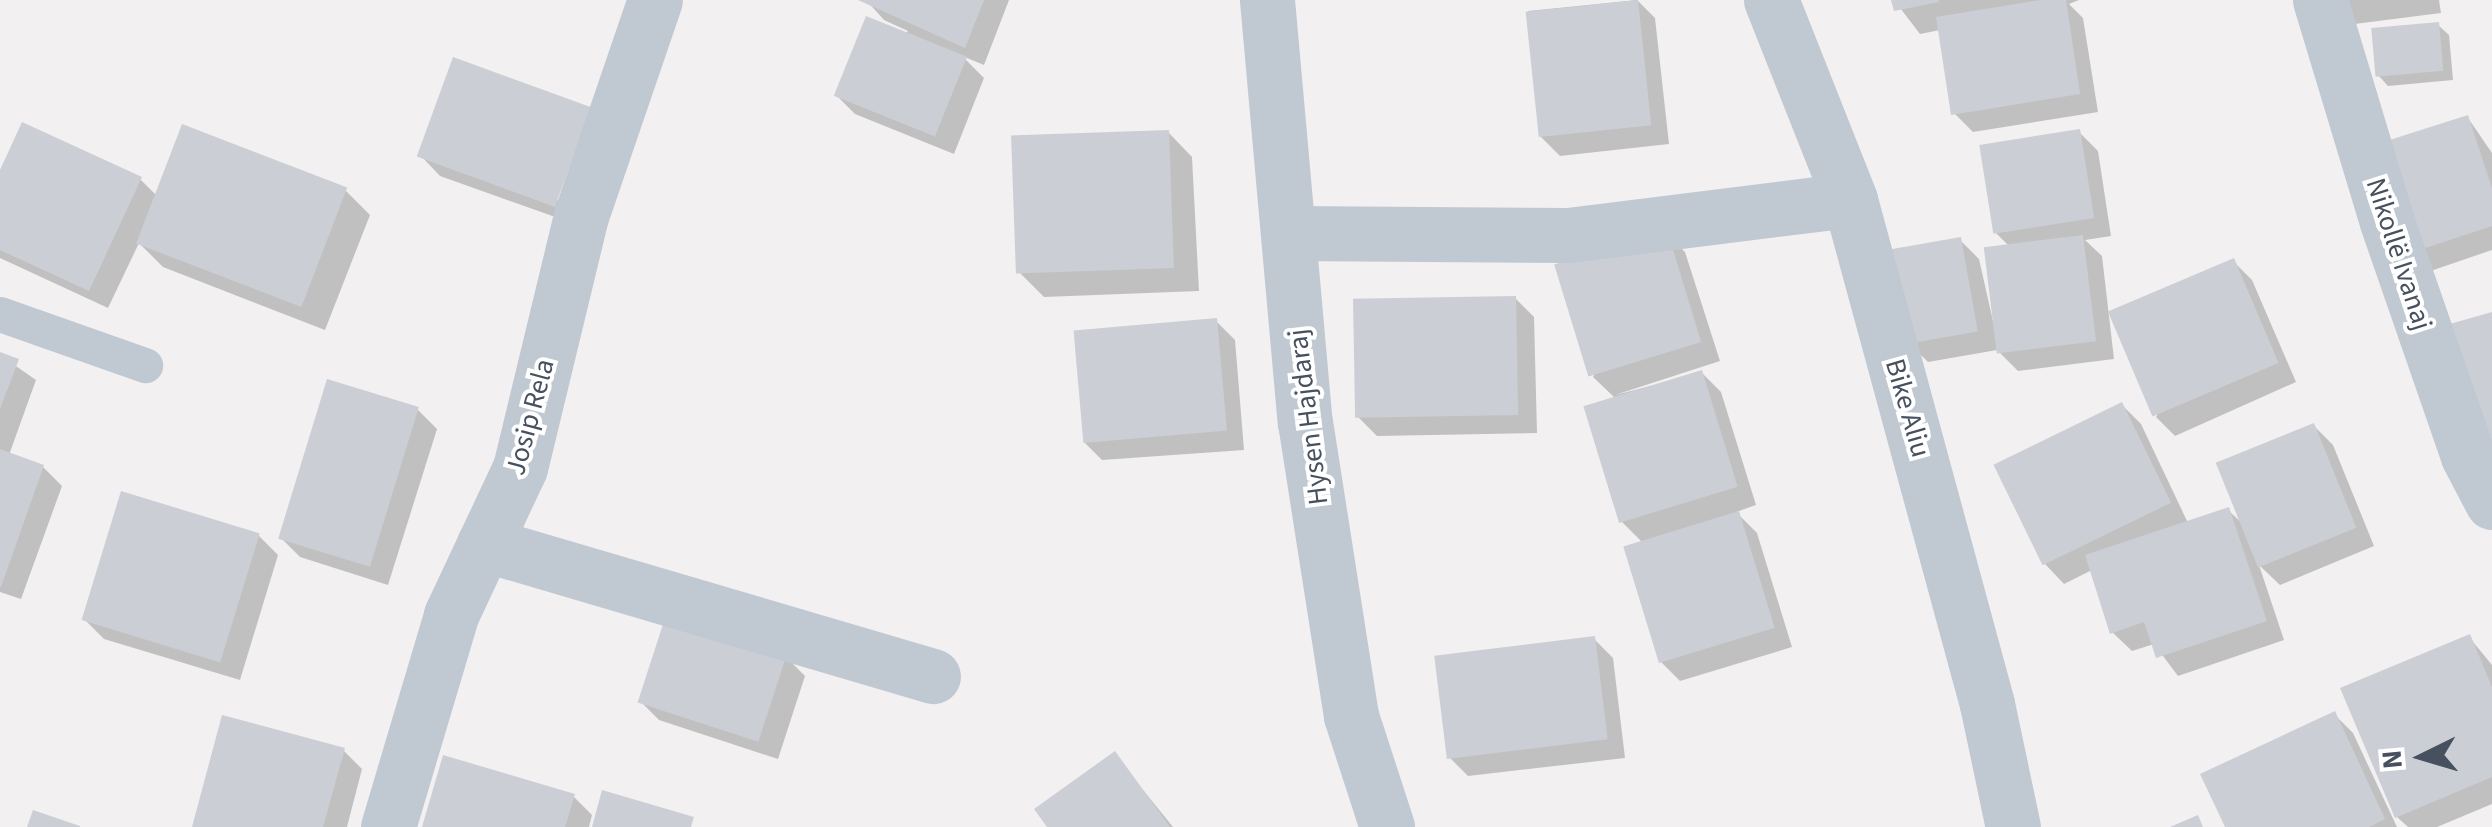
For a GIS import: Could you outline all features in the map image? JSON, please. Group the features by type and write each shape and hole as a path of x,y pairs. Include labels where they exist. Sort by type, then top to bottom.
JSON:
{"street":[{"name":"Josip Rela","path":"388,827 451,616 520,468 581,216 655,0"},
{"name":"Hysen Hajdaraj","path":"1267,0 1305,422 1348,697 1387,827"},
{"name":"Bike Aliu","path":"1771,0 1850,200 1987,704 2013,827"},
{"name":"Nikollë Ivanaj","path":"2320,0 2400,258 2468,456 2492,502"},
{"path":"1290,233 1568,234 1850,200"},
{"path":"484,544 933,676"}],"lane":[{"path":"0,314 146,365"}],"building":[{"path":"858,0 984,0 965,48"},
{"path":"1638,0 1651,125 1539,137 1526,12"},
{"path":"1891,0 1939,0 1939,2 1894,11"},
{"path":"2040,0 2066,0 2080,94 1951,115 1936,17"},
{"path":"866,16 967,57 935,137 834,96"},
{"path":"2439,22 2443,71 2376,77 2371,28"},
{"path":"453,57 591,107 555,207 417,157"},
{"path":"2468,115 2492,188 2492,226 2392,259 2355,151"},
{"path":"22,122 142,177 89,291 0,250 0,170"},
{"path":"182,124 347,187 301,307 136,243"},
{"path":"2080,129 2094,218 1993,234 1979,145"},
{"path":"1169,130 1174,268 1016,273 1011,136"},
{"path":"1667,230 1701,342 1588,376 1554,264"},
{"path":"2083,235 2096,341 1997,353 1984,247"},
{"path":"1961,237 1978,332 1908,344 1891,249"},
{"path":"2234,258 2279,363 2152,416 2108,312"},
{"path":"1516,296 1518,415 1355,418 1353,299"},
{"path":"2492,312 2492,456 2439,327"},
{"path":"1217,318 1227,431 1083,443 1074,331"},
{"path":"0,352 19,359 0,409"},
{"path":"1702,370 1738,487 1619,523 1583,406"},
{"path":"327,379 419,407 370,567 278,539"},
{"path":"2122,402 2171,503 2043,565 1993,465"},
{"path":"2314,423 2356,528 2258,567 2216,463"},
{"path":"0,449 44,465 1,587 0,587"},
{"path":"121,491 260,533 220,662 82,620"},
{"path":"2229,507 2267,621 2156,658 2144,622 2110,634 2085,555"},
{"path":"1739,511 1775,628 1659,663 1623,546"},
{"path":"666,615 787,654 758,742 638,702"},
{"path":"2470,634 2492,687 2492,777 2395,818 2340,688"},
{"path":"1595,636 1608,739 1447,759 1434,656"},
{"path":"2335,711 2385,819 2369,827 2225,827 2200,774"},
{"path":"222,715 345,748 323,827 192,827"},
{"path":"1115,751 1170,827 1047,827 1034,809"},
{"path":"443,755 575,794 565,827 422,827"},
{"path":"602,790 694,817 691,827 592,827"},
{"path":"33,810 80,826 80,827 27,827"},
{"path":"2198,815 2203,827 2170,827"}]}
